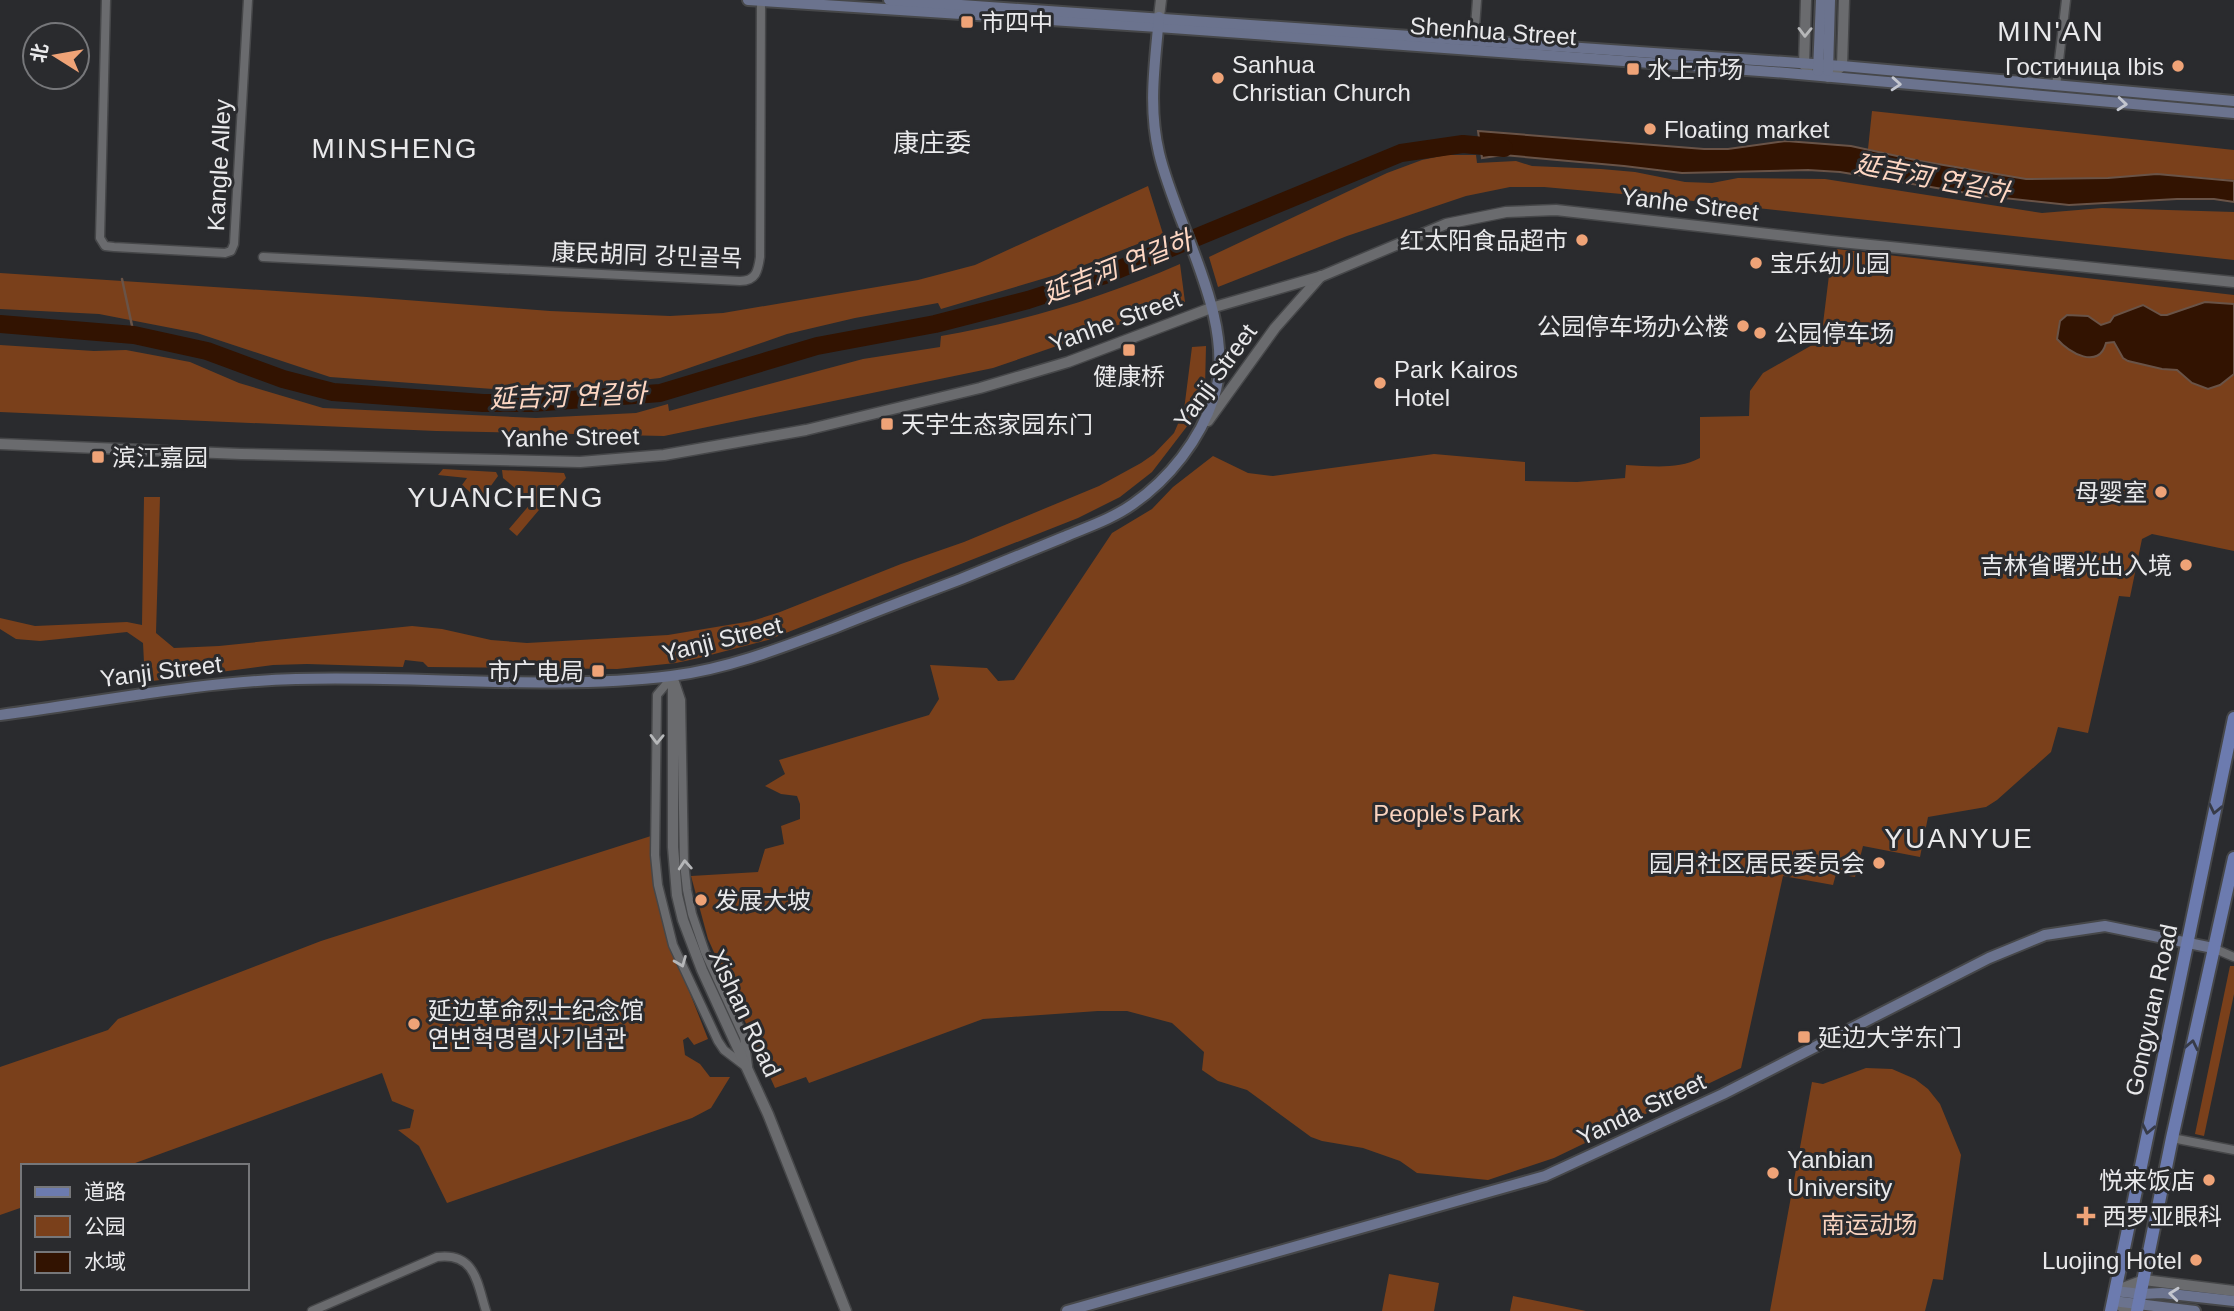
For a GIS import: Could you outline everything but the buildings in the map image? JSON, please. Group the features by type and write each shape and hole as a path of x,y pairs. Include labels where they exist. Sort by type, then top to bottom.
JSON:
{"main road":[{"name":"Shenhua Street","path":"748,0 1474,41 1804,65 1823,72 1842,66 2234,101"},
{"name":"Shenhua Street","path":"889,0 1823,72 2234,113"},
{"path":"1821,0 1823,72"},
{"path":"1823,72 1830,0"},
{"path":"1159,22 1152,97 1154,132 1166,178 1220,334 1220,367 1214,397 1201,429"},
{"name":"Yanji Street","path":"0,715 150,692 294,679 580,681 673,676 744,660 1002,563 1109,518 1148,493 1183,456 1201,429"},
{"name":"Gongyuan Road","path":"2113,1301 2234,718"},
{"name":"Gongyuan Road","path":"2137,1305 2234,858"},
{"name":"Yanda Street","path":"1067,1311 1545,1176 1723,1094 1989,958 2045,935 2105,926 2213,948"},
{"path":"2137,1305 2162,1293 2234,1301"},
{"path":"2113,1301 2195,1311"}],"street":[{"name":"Kangle Alley","path":"106,0 100,238 106,246 114,247 225,253 231,251 234,244 248,0"},
{"path":"1159,22 1161,0"},
{"path":"1474,41 1477,0"},
{"path":"1804,65 1806,0"},
{"path":"1842,66 1844,0"},
{"path":"2056,86 2066,0"},
{"name":"康民胡同 강민골목","path":"263,257 740,281 751,279 757,274 760,257 761,1"},
{"name":"Yanhe Street","path":"0,444 241,454 580,463 664,455 831,425 980,388 1069,362 1211,308 1322,276 1446,224 1506,212 1556,210 2234,282"},
{"name":"Yanji Street","path":"1201,429 1282,320 1322,276"},
{"path":"673,676 657,695 656,855 662,906 673,945 718,1041 724,1050 748,1068"},
{"name":"Xishan Road","path":"673,676 673,847 677,895 691,944 748,1068 846,1311"},
{"path":"2213,948 2234,957"},
{"path":"2172,1138 2234,1150"},
{"path":"312,1311 437,1256 451,1255 466,1261 474,1274 486,1311"},
{"path":"2113,1301 2144,1280 2234,1291"}],"green space":[{"path":"1872,111 2234,150 2234,180 2157,174 2108,178 2026,179 1920,161 1868,149"},
{"path":"1446,155 1476,155 1477,163 1516,161 1532,166 1635,172 1685,182 1712,183 1738,178 1825,179 2042,213 2102,208 2234,212 2234,260 1666,198 1544,187 1510,187 1466,196 1347,236 1218,287 1209,257 1387,173 1422,160"},
{"path":"1148,186 1163,234 1069,271 941,309 938,303 787,334 660,378 534,392 330,377 197,333 99,314 0,309 0,273 550,311 670,316 723,313 918,280 975,265"},
{"name":"People's Park","path":"1836,249 2234,295 2234,551 2152,534 2142,539 2130,597 2119,596 2088,733 2058,727 2051,752 1997,800 1986,807 1928,817 1920,857 1863,846 1855,877 1836,874 1833,885 1783,876 1741,1068 1554,1158 1488,1180 1417,1173 1400,1161 1363,1148 1311,1137 1247,1090 1218,1081 1202,1070 1204,1052 1172,1023 1127,1011 983,1019 809,1083 806,1077 775,1088 708,939 691,876 758,872 765,849 784,844 781,826 800,819 800,804 797,796 781,794 765,786 785,774 779,760 929,715 939,699 930,665 987,668 998,681 1014,680 1112,533 1152,509 1173,487 1213,456 1248,473 1273,476 1434,454 1525,462 1525,481 1577,482 1625,478 1626,465 1673,466 1700,458 1700,417 1749,416 1750,391 1763,373 1821,340 1832,251"},
{"path":"1180,264 1185,302 993,368 664,436 436,431 0,412 0,345 94,351 126,350 190,362 239,383 323,408 536,418 636,413 668,404 669,411 863,359 940,347 941,336 1063,307"},
{"path":"1206,346 1205,388 1199,408 1152,472 1120,497 1078,518 768,640 699,658 617,669 428,667 423,662 405,660 403,667 273,665 145,682 143,643 127,632 40,641 16,639 0,629 0,618 35,626 127,622 142,625 144,497 160,497 156,633 174,648 219,646 412,626 442,629 491,640 527,643 668,635 752,621 964,542 1099,486 1141,463 1174,433 1184,410 1192,347"},
{"path":"443,469 496,472 498,476 480,501 462,485 467,478 438,475"},
{"path":"502,470 564,473 566,478 517,536 509,529 532,502 503,478"},
{"path":"651,836 654,886 659,907 708,1039 694,1045 688,1037 683,1040 685,1055 700,1064 710,1077 730,1077 711,1108 692,1118 447,1203 419,1146 398,1130 410,1128 414,1110 392,1101 382,1073 132,1164 21,1164 21,1208 0,1215 0,1067 108,1030 118,1019 321,941"},
{"path":"2230,966 2234,966 2234,994 2204,1136 2195,1134"},
{"name":"南运动场","path":"1866,1068 1892,1069 1915,1079 1928,1089 1940,1104 1961,1155 1943,1280 1933,1279 1925,1311 1770,1311 1812,1082 1823,1084"},
{"path":"1389,1274 1439,1283 1434,1311 1382,1311"},
{"path":"1513,1296 1586,1311 1510,1311"}],"water":[{"path":"1478,131 1704,149 1728,149 1786,141 1851,146 2026,179 2108,178 2157,174 2234,181 2234,202 2177,199 2069,205 1985,196 1840,172 1808,170 1682,173 1503,155 1482,158"},
{"path":"2205,302 2234,304 2234,374 2220,385 2208,389 2192,383 2177,370 2128,361 2123,358 2114,342 2106,343 2097,356 2091,357 2076,354 2057,339 2060,321 2067,315 2088,316 2101,325 2110,322 2114,316 2143,305 2161,315 2167,315"}],"waterway":[{"name":"延吉河 연길하","path":"0,324 134,335 207,351 283,379 333,392 483,403 532,403 660,393 817,346 935,324 1028,300 1105,275 1401,153 1463,144 1504,148"},
{"path":"122,279 134,335"}],"place":[{"name":"市四中","path":"967,22"},
{"name":"Гостиница Ibis","path":"2178,66"},
{"name":"水上市场","path":"1633,69"},
{"name":"Sanhua Christian Church","path":"1218,78"},
{"name":"Floating market","path":"1650,129"},
{"name":"红太阳食品超市","path":"1582,240"},
{"name":"宝乐幼儿园","path":"1756,263"},
{"name":"公园停车场办公楼","path":"1743,326"},
{"name":"公园停车场","path":"1760,333"},
{"name":"健康桥","path":"1129,350"},
{"name":"Park Kairos Hotel","path":"1380,383"},
{"name":"天宇生态家园东门","path":"887,424"},
{"name":"滨江嘉园","path":"98,457"},
{"name":"母婴室","path":"2161,492"},
{"name":"吉林省曙光出入境","path":"2186,565"},
{"name":"市广电局","path":"598,671"},
{"name":"园月社区居民委员会","path":"1879,863"},
{"name":"发展大坡","path":"701,900"},
{"name":"延边革命烈士纪念馆 연변혁명렬사기념관","path":"414,1024"},
{"name":"延边大学东门","path":"1804,1037"},
{"name":"Yanbian University","path":"1773,1173"},
{"name":"悦来饭店","path":"2209,1180"},
{"name":"西罗亚眼科","path":"2086,1216"},
{"name":"Luojing Hotel","path":"2196,1260"}],"district":[{"name":"MIN'AN","path":"2051,31"},
{"name":"康庄委","path":"932,143"},
{"name":"MINSHENG","path":"395,148"},
{"name":"YUANCHENG","path":"506,497"},
{"name":"YUANYUE","path":"1959,838"}]}
